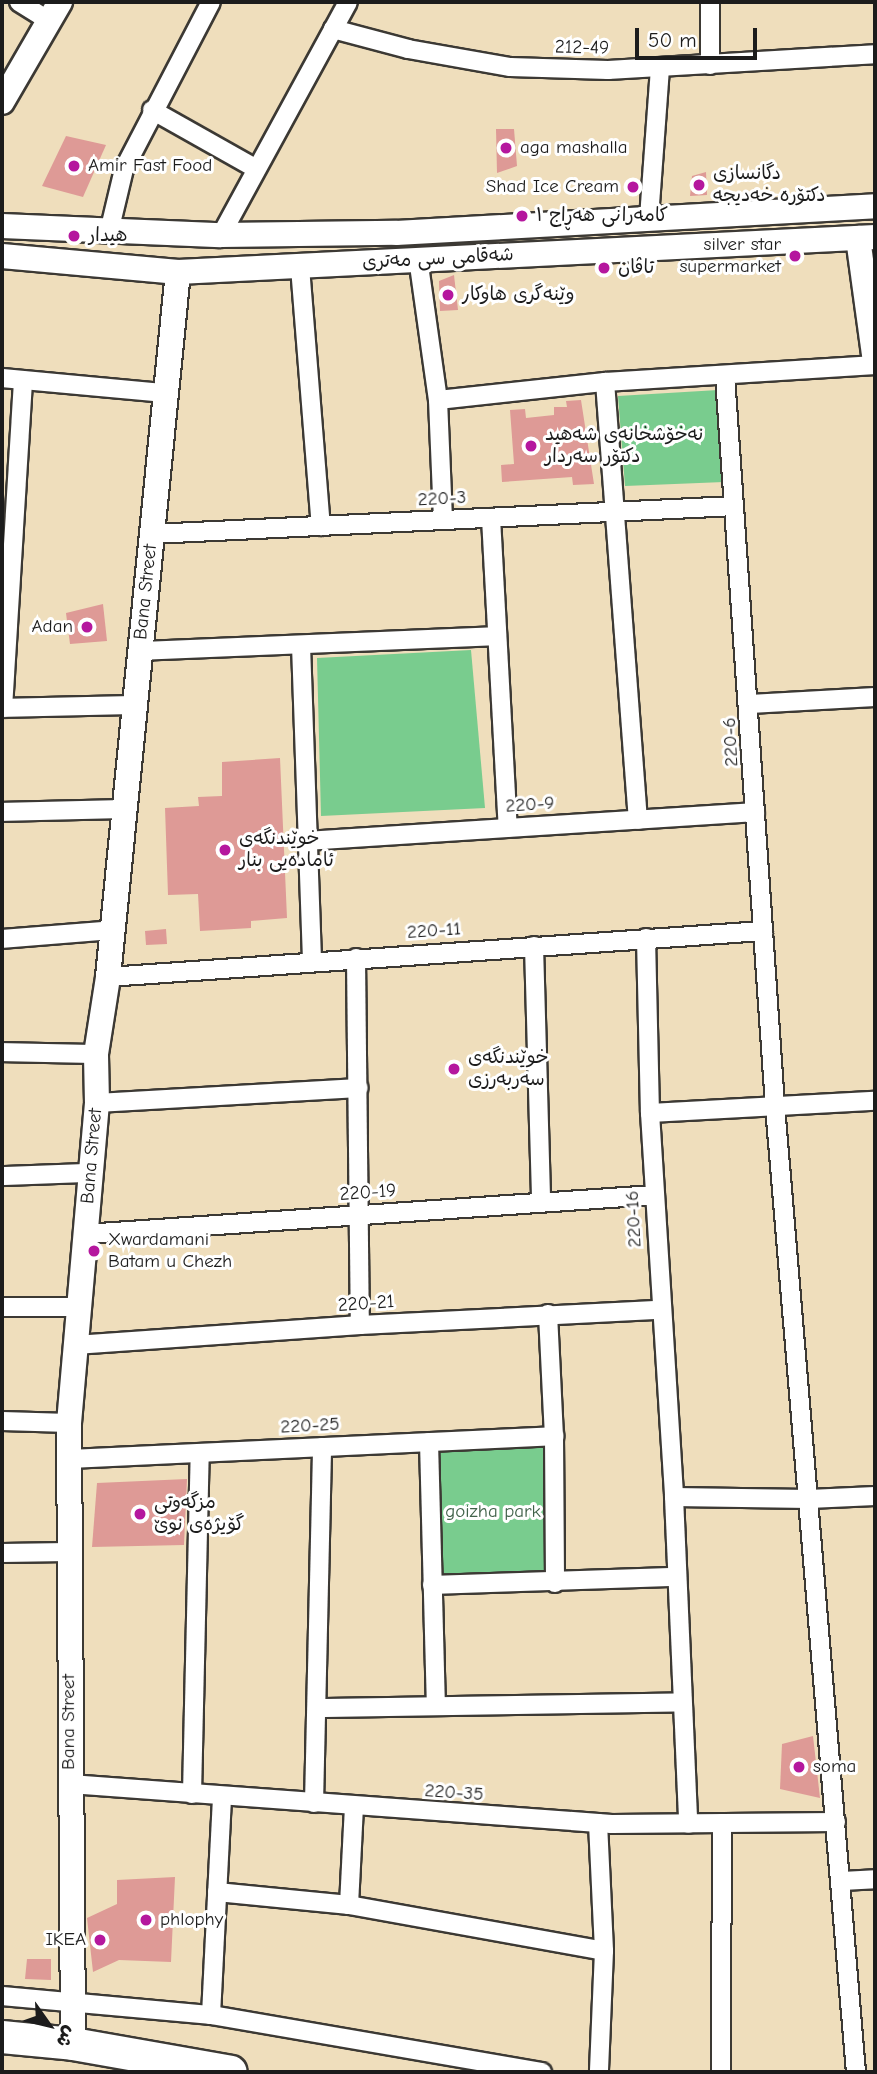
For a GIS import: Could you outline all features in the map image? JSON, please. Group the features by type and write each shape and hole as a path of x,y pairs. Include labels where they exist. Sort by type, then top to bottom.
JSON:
{"highway":[{"path":"2,2037 73,2045 231,2072"}],"street":[{"path":"2,102 55,11 19,2"},
{"path":"109,232 124,169 152,110 211,2"},
{"path":"221,235 255,168 348,2"},
{"path":"710,2 710,65"},
{"name":"212-49","path":"333,29 408,49 510,67 608,70 875,54"},
{"path":"649,218 660,68"},
{"path":"152,110 255,168"},
{"name":"شەقامی سی مەتری","path":"2,226 221,235 396,233 875,206"},
{"path":"61,261 65,230"},
{"path":"396,233 409,259 438,400 443,520"},
{"path":"438,400 605,382 725,376 875,363 867,237"},
{"name":"شەقامی سی مەتری","path":"2,256 178,272 867,237"},
{"path":"300,267 321,526"},
{"name":"Bana Street","path":"73,2045 69,1423 97,1103 96,1054 113,930 178,272"},
{"name":"220-6","path":"725,376 750,704 775,1106 856,2072"},
{"path":"2,378 164,393"},
{"path":"23,381 3,708 135,705"},
{"path":"605,382 638,820"},
{"name":"220-3","path":"152,534 734,506"},
{"path":"491,518 508,828"},
{"path":"140,651 497,636"},
{"path":"300,645 312,961"},
{"path":"750,704 875,697"},
{"path":"2,812 125,808"},
{"name":"220-9","path":"307,841 755,812"},
{"path":"2,939 113,930"},
{"name":"220-11","path":"108,977 763,930"},
{"name":"220-16","path":"646,938 649,1113 674,1497 688,1824"},
{"path":"534,946 541,1203"},
{"path":"356,958 361,1215 360,1325"},
{"path":"2,1052 96,1054"},
{"path":"97,1103 359,1088"},
{"path":"649,1113 875,1101"},
{"path":"2,1177 90,1173"},
{"name":"220-19","path":"85,1234 654,1195"},
{"path":"2,1307 78,1307"},
{"name":"220-21","path":"75,1345 360,1325 660,1310"},
{"path":"548,1314 554,1436 555,1583"},
{"path":"2,1421 69,1423"},
{"name":"220-25","path":"68,1459 554,1436"},
{"path":"429,1442 436,1704"},
{"path":"314,1803 322,1447"},
{"path":"192,1794 200,1453"},
{"path":"674,1497 809,1499 875,1496"},
{"path":"2,1553 68,1552"},
{"path":"432,1585 676,1577"},
{"path":"318,1709 436,1704 682,1702"},
{"name":"220-35","path":"70,1784 598,1824 836,1822"},
{"path":"211,2015 222,1796"},
{"path":"349,1905 354,1806"},
{"path":"721,2072 722,1823"},
{"path":"598,1824 604,1951 599,2072"},
{"path":"842,1881 875,1879"},
{"path":"217,1892 349,1905 604,1951"},
{"path":"2,1996 211,2015 542,2072"}],"green space":[{"path":"718,390 724,482 625,486 618,396"},
{"path":"471,650 485,808 321,816 317,658"},
{"name":"goizha park","path":"554,1436 555,1583 432,1585 429,1442"}],"building":[{"name":"aga mashalla","path":"496,129 514,129 517,166 497,173"},
{"name":"Amir Fast Food","path":"66,136 106,145 83,197 42,186"},
{"name":"دگانسازی دکتۆرە خەدیجە","path":"706,172 707,195 690,196 692,176"},
{"name":"وێنەگری هاوکار","path":"454,275 458,310 440,311 439,281"},
{"name":"نەخۆشخانەی شەهید دکتۆر سەردار","path":"581,400 594,484 573,485 572,477 502,482 501,465 514,464 510,410 525,409 526,418 554,415 554,407 567,407 566,401"},
{"name":"Adan","path":"103,604 107,641 70,644 66,613"},
{"name":"خوێندنگەی ئامادەیی بنار","path":"280,758 287,918 251,921 251,928 200,931 198,894 168,895 165,808 199,806 198,797 222,796 222,762"},
{"path":"166,929 167,944 146,945 145,931"},
{"name":"مزگەوتی گۆیژەی نوێ","path":"187,1479 184,1545 92,1547 97,1483"},
{"name":"soma","path":"813,1736 820,1798 780,1789 782,1744"},
{"name":"phlophy","path":"175,1877 171,1962 119,1960 93,1972 87,1918 117,1904 117,1880"},
{"path":"27,1959 51,1959 51,1980 25,1979"}],"place":[{"name":"aga mashalla","path":"506,148"},
{"name":"Amir Fast Food","path":"74,166"},
{"name":"دگانسازی دکتۆرە خەدیجە","path":"699,185"},
{"name":"Shad Ice Cream","path":"633,187"},
{"name":"کامەرانی هەڕاج ۱","path":"522,216"},
{"name":"هيدار","path":"74,236"},
{"name":"silver star supermarket","path":"795,256"},
{"name":"تاڤان","path":"604,268"},
{"name":"وێنەگری هاوکار","path":"448,295"},
{"name":"نەخۆشخانەی شەهید دکتۆر سەردار","path":"531,446"},
{"name":"Adan","path":"87,627"},
{"name":"خوێندنگەی ئامادەیی بنار","path":"225,850"},
{"name":"خوێندنگەی سەربەرزی","path":"454,1069"},
{"name":"Xwardamani Batam u Chezh","path":"94,1251"},
{"name":"مزگەوتی گۆیژەی نوێ","path":"140,1514"},
{"name":"soma","path":"799,1767"},
{"name":"phlophy","path":"146,1920"},
{"name":"IKEA","path":"100,1940"}]}
